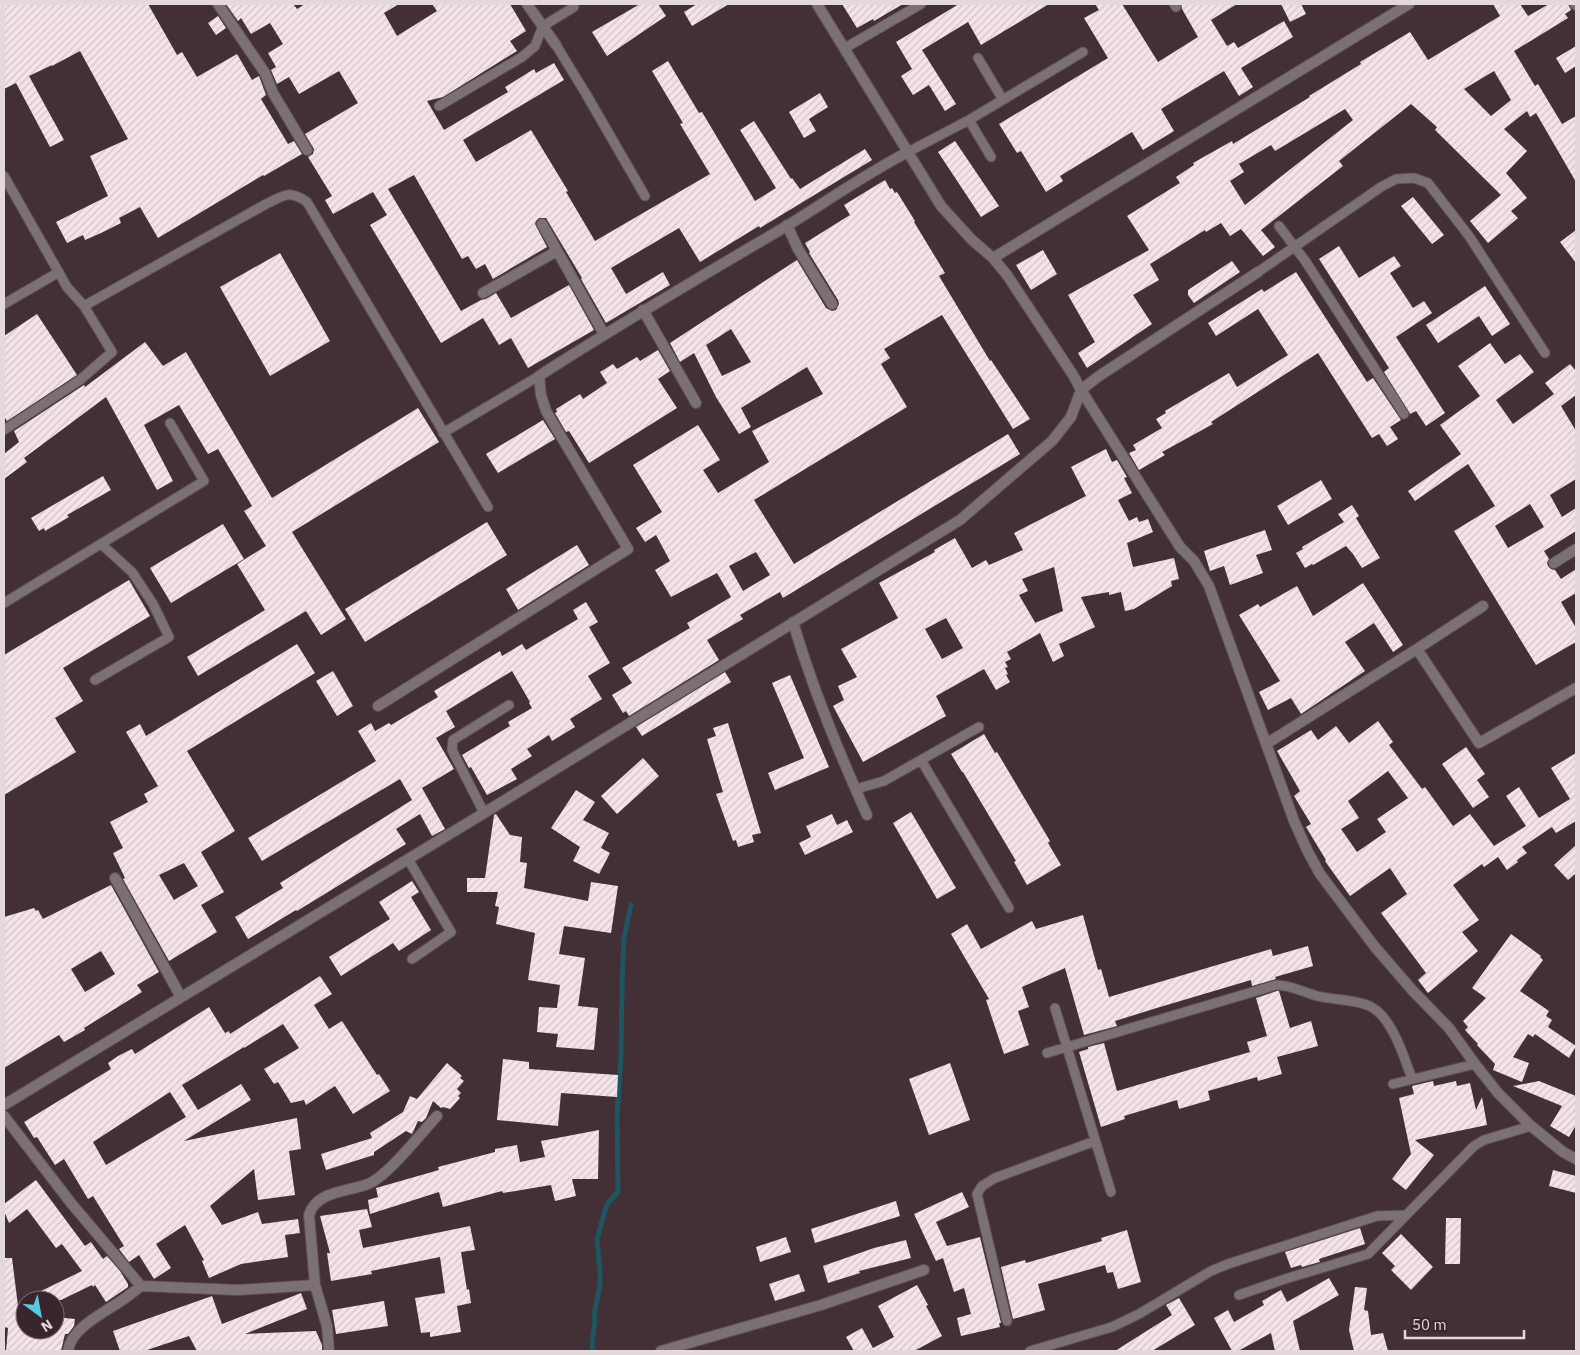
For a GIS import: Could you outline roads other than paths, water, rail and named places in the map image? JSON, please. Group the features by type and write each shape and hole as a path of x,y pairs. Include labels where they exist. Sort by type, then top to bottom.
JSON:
{"street":[{"path":"218,4 265,73 273,92 307,150"},
{"path":"527,4 556,46"},
{"path":"817,4 941,206 972,240 993,258 1007,275 1073,375 1180,547 1194,562 1209,586 1294,821 1320,874 1374,947 1449,1028 1498,1093 1531,1126 1563,1152 1576,1159"},
{"path":"993,258 1409,4"},
{"path":"378,706 628,549 546,411 541,395 539,376 643,310 787,226 884,164 908,152"},
{"path":"542,224 604,334"},
{"path":"787,226 798,249 832,304"},
{"path":"483,293 557,251"},
{"path":"4,1105 960,520 1052,441 1071,417 1081,390 1099,376 1258,272"},
{"path":"643,310 696,403"},
{"path":"1554,563 1576,549"},
{"path":"1266,744 1483,606"},
{"path":"793,622 804,662 867,815"},
{"path":"1417,649 1479,743 1576,688"},
{"path":"115,878 181,997"},
{"path":"4,1116 71,1202 141,1286"},
{"path":"329,1351 327,1326 315,1285 308,1215 311,1207 318,1200 370,1184 386,1171 437,1116"},
{"path":"661,1351 821,1305 924,1270"},
{"path":"68,1351 69,1345 84,1326 141,1286 238,1290 315,1285"}],"lane":[{"path":"439,106 522,57 535,46 543,26 574,7 572,4"},
{"path":"845,48 921,4"},
{"path":"556,46 645,196"},
{"path":"908,152 969,120 1083,52"},
{"path":"978,58 1003,100"},
{"path":"969,120 991,157"},
{"path":"4,176 67,287 84,306 112,352 80,380 4,430"},
{"path":"1258,272 1381,187 1396,179 1414,178 1428,183 1469,236 1545,353"},
{"path":"84,306 266,204 287,194 297,195 307,202 488,507"},
{"path":"1279,226 1306,262 1404,414"},
{"path":"4,304 58,272"},
{"path":"443,433 539,376"},
{"path":"4,603 204,481 170,423"},
{"path":"95,680 169,637 153,604 132,572 101,544"},
{"path":"484,813 452,750 453,740 509,705"},
{"path":"856,790 884,781 979,727"},
{"path":"921,760 1009,908"},
{"path":"408,859 451,932 412,959"},
{"path":"1047,1053 1276,985 1285,985 1317,996 1368,1005 1379,1012 1399,1044 1412,1079"},
{"path":"1055,1008 1111,1192"},
{"path":"1393,1084 1475,1064"},
{"path":"1239,1295 1284,1279 1368,1254 1474,1146 1484,1140 1531,1126"},
{"path":"1007,1321 976,1194 982,1186 995,1178 1095,1141"},
{"path":"1030,1351 1112,1327 1139,1314 1211,1271 1228,1264 1376,1216 1406,1215"}],"waterway":[{"path":"593,1351 594,1314 600,1286 597,1239 607,1204 618,1192 617,1115 621,1057 624,937 631,905"}]}
